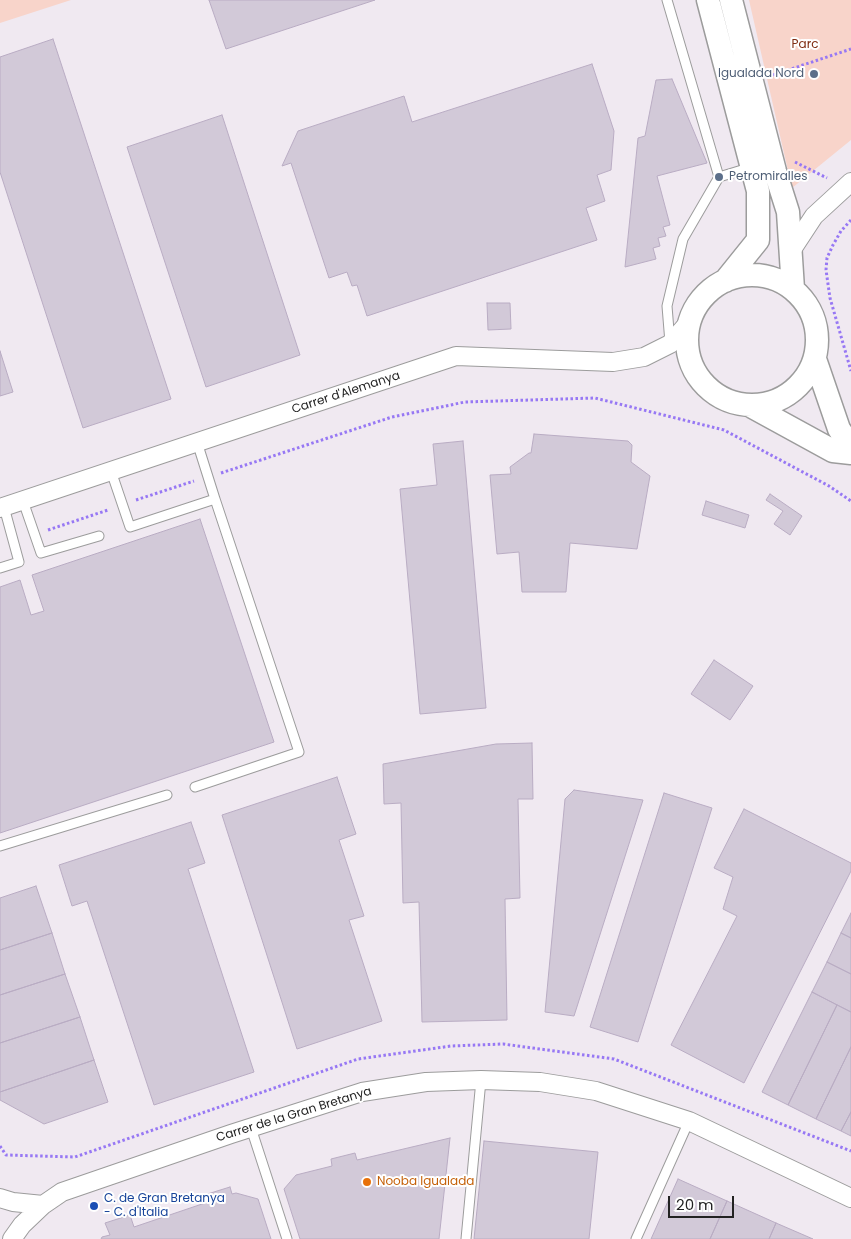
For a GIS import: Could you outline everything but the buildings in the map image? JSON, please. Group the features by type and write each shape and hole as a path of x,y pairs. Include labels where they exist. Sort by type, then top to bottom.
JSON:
{"street":[{"path":"708,0 758,191 758,240 725,281"},
{"path":"731,0 775,172 788,212 793,289"},
{"path":"791,251 814,216 849,185"},
{"path":"739,276 767,277 793,289 808,306 818,337 814,359 803,381 790,393 773,402 761,405 738,404 718,396 702,382 696,373 688,352 688,331 696,308 713,288 739,276"},
{"name":"Carrer d'Alemanya","path":"2,508 456,356 613,362 644,357 670,344 690,321"},
{"path":"814,359 839,429 851,446"},
{"path":"749,405 833,451 851,453"},
{"name":"Carrer de la Gran Bretanya","path":"12,1239 43,1205 62,1192 362,1092 426,1082 481,1080 540,1082 596,1091 689,1121 851,1198"},
{"path":"0,1198 13,1202 43,1205"}],"lane":[{"path":"667,0 719,177"},
{"path":"670,344 667,306 683,239 719,177 752,168"},
{"path":"195,787 299,752 197,442"},
{"path":"112,471 130,527 215,499"},
{"path":"24,500 41,553 99,536"},
{"path":"0,568 19,562 2,508"},
{"path":"0,846 166,795"},
{"path":"466,1239 481,1080"},
{"path":"636,1239 689,1121"},
{"path":"251,1128 288,1239"}],"path":[{"path":"766,77 851,49"},
{"path":"794,161 849,185"},
{"path":"851,220 832,245 827,258 826,270 830,298 851,371"},
{"path":"35,534 392,417 465,402 595,398 724,430 829,486 851,501"}],"green space":[{"path":"0,0 71,0 0,23"},
{"name":"Parc","path":"749,0 851,0 851,140 792,188"}],"place":[{"name":"Igualada Nord","path":"814,74"},
{"name":"Petromiralles","path":"719,177"},
{"name":"Nooba Igualada","path":"367,1182"},
{"name":"C. de Gran Bretanya - C. d'Italia","path":"94,1206"}]}
